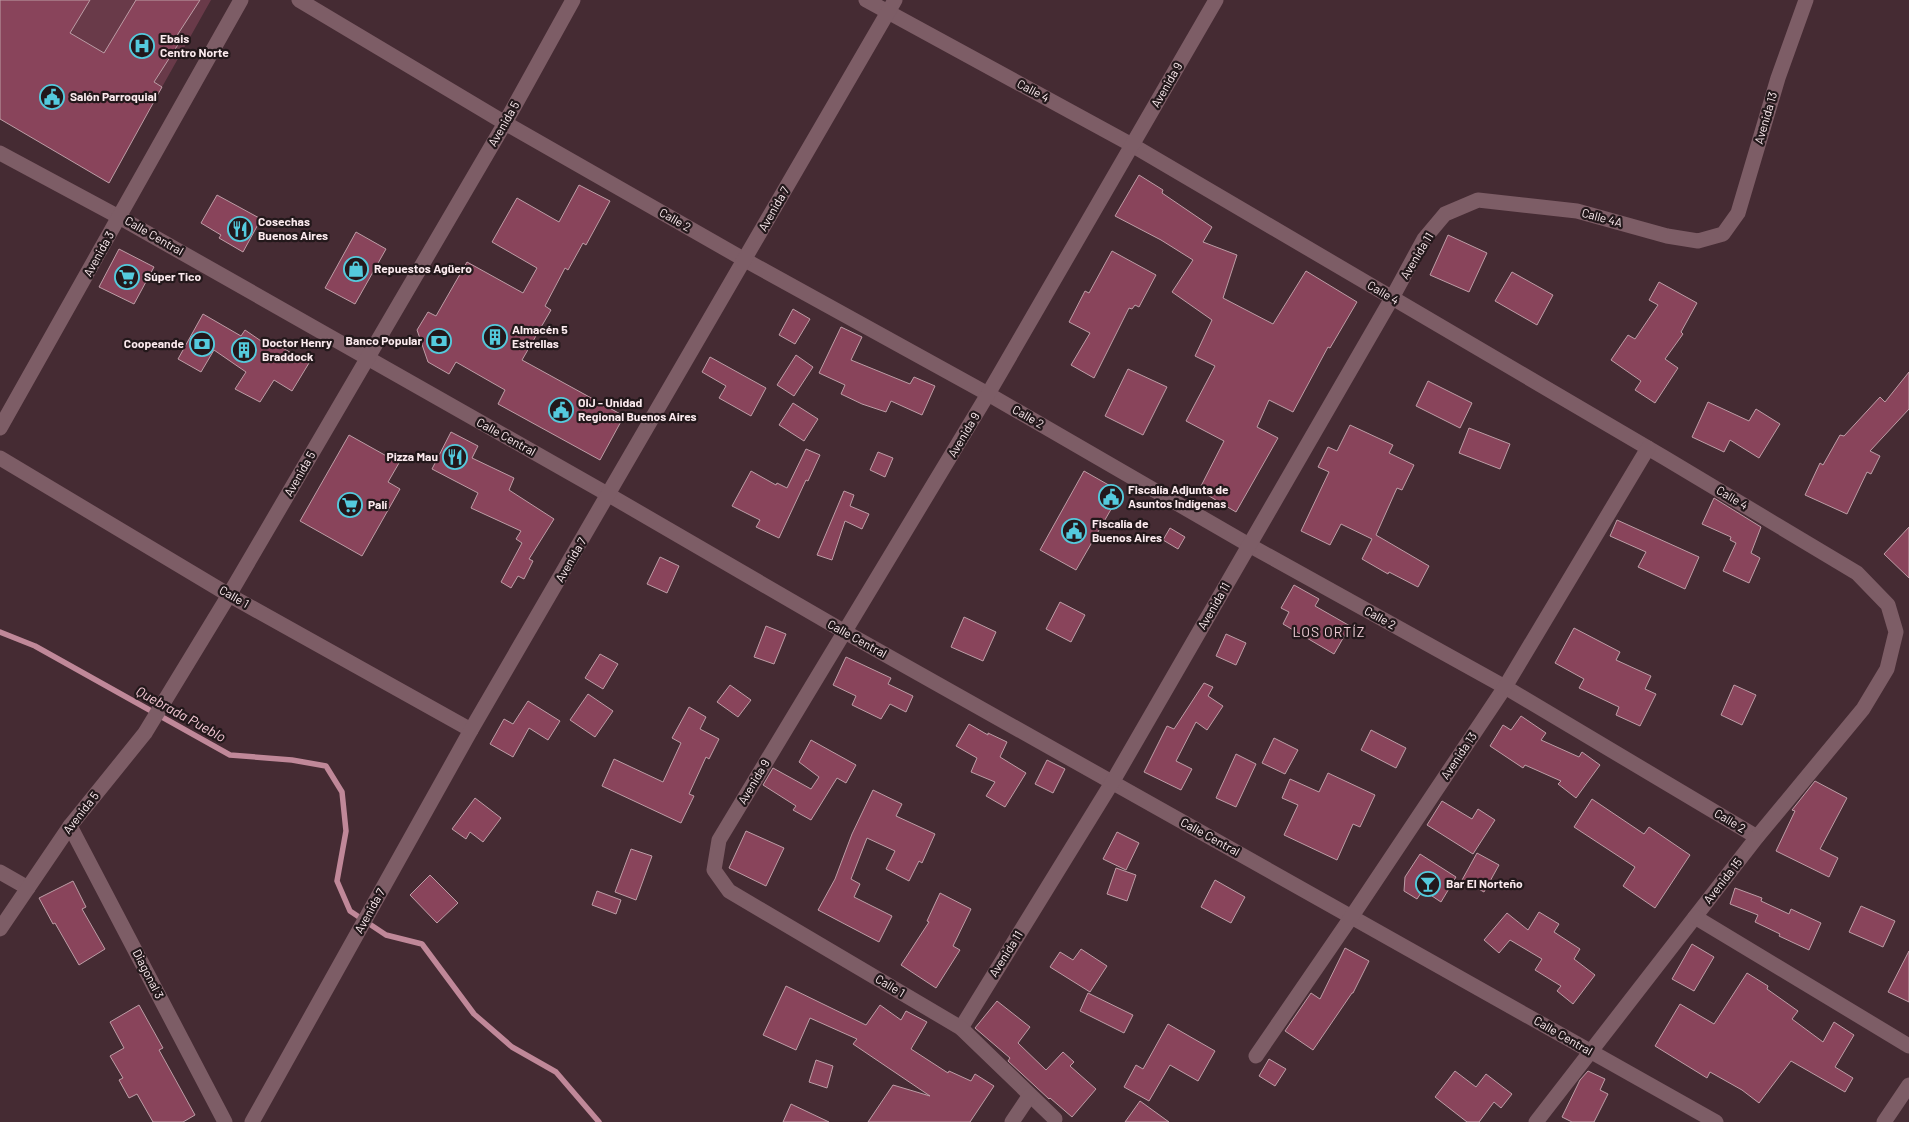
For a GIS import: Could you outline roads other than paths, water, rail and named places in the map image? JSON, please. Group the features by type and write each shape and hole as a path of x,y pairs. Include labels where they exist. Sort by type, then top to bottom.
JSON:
{"street":[{"name":"Avenida 3","path":"0,428 240,0"},
{"name":"Calle 2","path":"299,0 505,123 745,260 988,394 1249,545 1504,687 1757,837"},
{"name":"Avenida 5","path":"0,929 70,826 146,733 229,595 505,123 573,0"},
{"name":"Calle 4","path":"866,0 892,6 1648,448 1857,572 1888,605"},
{"name":"Avenida 9","path":"714,870 719,840 988,394 1216,0"},
{"name":"Avenida 13","path":"1723,234 1738,213 1778,78 1806,0"},
{"name":"Avenida 7","path":"252,1122 472,730 892,6"},
{"name":"Calle Central","path":"0,153 119,217 609,495 845,632 1113,781 1716,1122"},
{"name":"Calle 4A","path":"1478,200 1577,211 1667,236 1698,241 1723,234"},
{"name":"Avenida 11","path":"961,1028 1113,781 1392,298 1424,239 1445,214 1478,200"},
{"name":"Avenida 13","path":"1256,1056 1352,916 1504,687 1648,448"},
{"name":"Calle 1","path":"0,458 229,595 472,730"},
{"name":"Avenida 15","path":"1536,1122 1757,837 1863,709 1887,669 1896,632 1888,605"},
{"name":"Diagonal 3","path":"70,826 224,1122"},
{"name":"Calle 1","path":"714,870 729,891 961,1028 1054,1120"},
{"path":"0,872 28,888"},
{"path":"1695,917 1909,1046"},
{"path":"1884,1122 1909,1085"},
{"path":"1012,1122 1030,1096"}],"waterway":[{"name":"Quebrada Pueblo","path":"0,632 35,646 230,755 292,760 326,766 342,792 346,831 337,881 350,911 386,935 422,944 474,1014 512,1047 556,1072 599,1122"}],"place":[{"name":"Ebais Centro Norte","path":"142,46"},
{"name":"Salón Parroquial","path":"52,97"},
{"name":"Cosechas Buenos Aires","path":"240,229"},
{"name":"Repuestos Agüero","path":"356,269"},
{"name":"Súper Tico","path":"127,277"},
{"name":"Almacén 5 Estrellas","path":"495,337"},
{"name":"Banco Popular","path":"439,341"},
{"name":"Coopeande","path":"202,344"},
{"name":"Doctor Henry Braddock","path":"244,350"},
{"name":"OIJ - Unidad Regional Buenos Aires","path":"561,410"},
{"name":"Pizza Mau","path":"455,457"},
{"name":"Fiscalía Adjunta de Asuntos Indígenas","path":"1111,497"},
{"name":"Palí","path":"350,505"},
{"name":"Fiscalía de Buenos Aires","path":"1074,531"},
{"name":"Bar El Norteño","path":"1428,884"}],"district":[{"name":"LOS ORTÍZ","path":"1329,632"}]}
